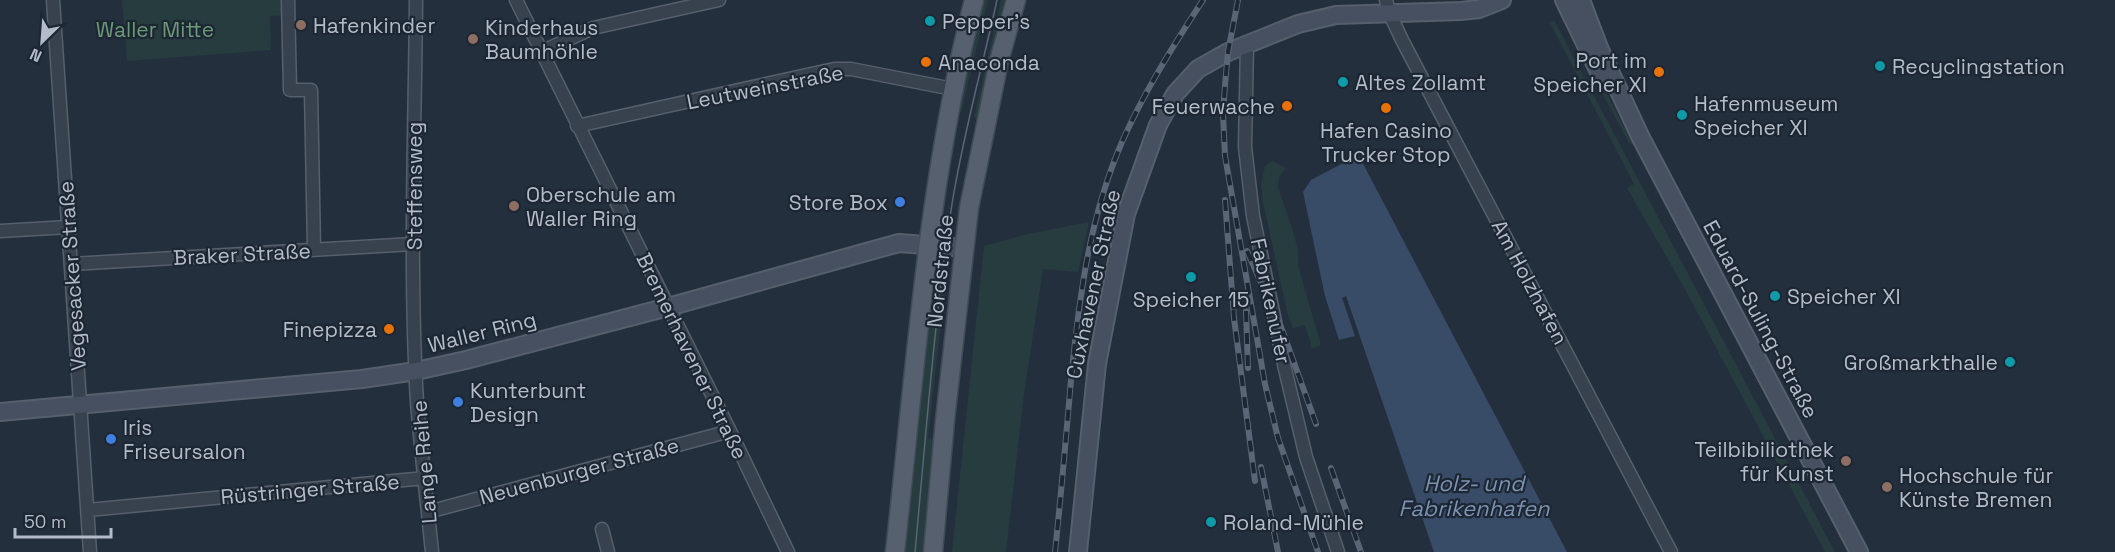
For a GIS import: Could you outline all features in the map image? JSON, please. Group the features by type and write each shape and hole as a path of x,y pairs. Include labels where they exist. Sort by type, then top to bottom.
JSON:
{"main road":[{"name":"Nordstraße","path":"896,552 927,245 940,154 974,0"},
{"name":"Nordstraße","path":"933,552 964,248 976,170 999,61 1016,0"}],"street":[{"name":"Vegesacker Straße","path":"53,0 90,552"},
{"path":"288,0 291,90 311,90 314,249"},
{"name":"Steffensweg","path":"416,0 413,244 416,371"},
{"name":"Bremerhavener Straße","path":"516,0 788,552"},
{"path":"541,52 592,28 720,0"},
{"name":"Cuxhavener Straße","path":"1078,552 1097,364 1126,214 1158,125 1175,94 1198,69 1247,44 1296,25 1388,6 1461,11 1479,9 1502,0"},
{"name":"Eduard-Suling-Straße","path":"1564,0 1619,110 1641,138"},
{"name":"Eduard-Suling-Straße","path":"1581,0 1600,50 1641,138 1859,552"},
{"name":"Am Holzhafen","path":"1388,6 1401,40 1671,552"},
{"name":"Fabrikenufer","path":"1247,44 1245,147 1253,216 1306,457 1338,552"},
{"name":"Leutweinstraße","path":"577,126 834,69 851,69 953,89"},
{"path":"0,231 69,227"},
{"name":"Waller Ring","path":"0,412 362,379 416,371 668,307 899,243 964,248"},
{"name":"Braker Straße","path":"71,264 413,244"},
{"name":"Lange Reihe","path":"416,371 431,552"},
{"name":"Neuenburger Straße","path":"428,512 730,431"},
{"name":"Rüstringer Straße","path":"88,510 425,478"},
{"path":"602,529 608,552"}],"green space":[{"name":"Waller Mitte","path":"122,0 290,0 291,15 270,16 271,50 127,61"},
{"path":"981,0 988,0 961,113 956,112"},
{"path":"1001,0 1007,0 979,118 974,117"},
{"path":"1565,15 1633,143 1630,145 1561,17"},
{"path":"1554,20 1835,552 1825,552 1681,282 1627,188 1634,184 1550,23"},
{"path":"1272,161 1286,168 1279,177 1278,187 1293,231 1298,250 1298,266 1321,345 1312,348 1305,325 1293,328 1287,312 1263,202 1261,186 1265,166"},
{"path":"1089,222 1078,272 1043,269 1024,394 1006,552 952,552 984,246 1024,235"},
{"path":"932,294 944,295 928,438 934,439 926,552 905,552"}],"water":[{"name":"Holz- und Fabrikenhafen","path":"1360,158 1567,552 1434,552 1346,296 1342,298 1355,336 1339,340 1325,296 1303,192 1311,180 1347,161"}],"tram line":[{"path":"915,552 935,334 952,204 967,127 997,0"}],"railway":[{"path":"1055,552 1078,319 1093,229 1122,142 1149,87 1203,0"},
{"path":"1238,0 1228,52 1225,85 1223,114 1225,156 1265,384 1278,438 1318,552"},
{"path":"1225,200 1234,318 1255,481"},
{"path":"1247,251 1283,332 1316,424"},
{"path":"1246,311 1248,368"},
{"path":"1261,467 1278,552"},
{"path":"1331,468 1361,552"}],"place":[{"name":"Pepper's","path":"930,21"},
{"name":"Hafenkinder","path":"301,25"},
{"name":"Kinderhaus Baumhöhle","path":"473,39"},
{"name":"Anaconda","path":"926,62"},
{"name":"Recyclingstation","path":"1880,66"},
{"name":"Port im Speicher XI","path":"1659,72"},
{"name":"Altes Zollamt","path":"1343,82"},
{"name":"Feuerwache","path":"1287,106"},
{"name":"Hafen Casino Trucker Stop","path":"1386,108"},
{"name":"Hafenmuseum Speicher XI","path":"1682,115"},
{"name":"Store Box","path":"900,202"},
{"name":"Oberschule am Waller Ring","path":"514,206"},
{"name":"Speicher 15","path":"1191,277"},
{"name":"Speicher XI","path":"1775,296"},
{"name":"Finepizza","path":"389,329"},
{"name":"Großmarkthalle","path":"2010,362"},
{"name":"Kunterbunt Design","path":"458,402"},
{"name":"Iris Friseursalon","path":"111,439"},
{"name":"Teilbibiliothek für Kunst","path":"1846,461"},
{"name":"Hochschule für Künste Bremen","path":"1887,487"},
{"name":"Roland-Mühle","path":"1211,522"}]}
